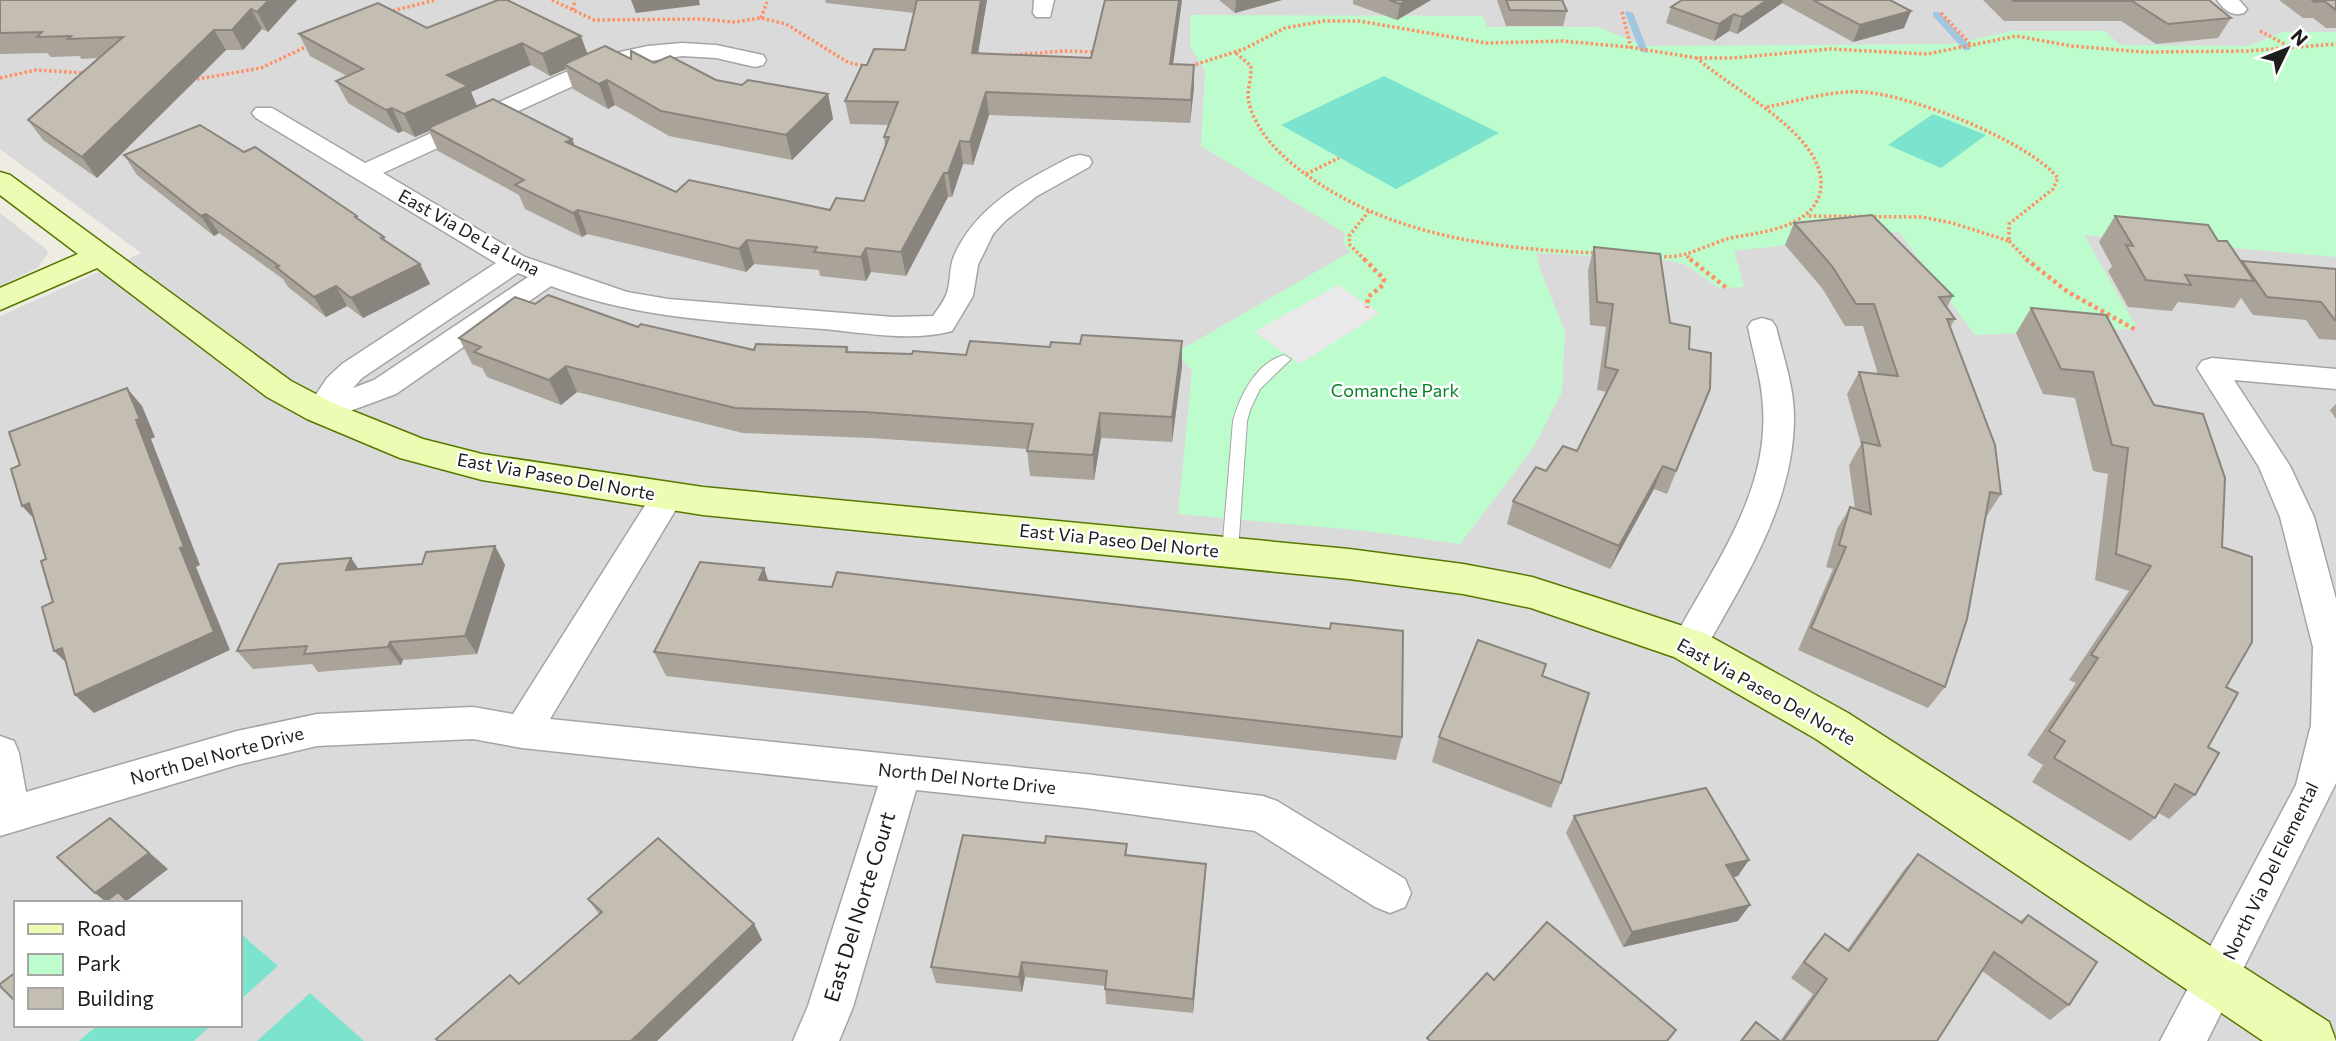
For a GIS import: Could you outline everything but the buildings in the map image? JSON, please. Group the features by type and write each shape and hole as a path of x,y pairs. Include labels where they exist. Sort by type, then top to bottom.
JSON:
{"street":[{"path":"363,173 609,61 647,51 687,48 715,50 755,60"},
{"name":"East Via De La Luna","path":"264,113 516,263 548,276 624,300 667,308 893,326 942,325 961,293 965,264 980,235 998,214 1025,191 1080,162"},
{"name":"East Via Paseo Del Norte","path":"0,181 279,389 320,411 413,449 471,464 667,496 1349,564 1497,586 1544,597 1689,645 1832,726 2310,1041"},
{"path":"0,300 99,256"},
{"path":"320,411 338,385 352,371 516,263"},
{"path":"320,411 385,387 548,276"},
{"path":"1689,645 1762,511 1776,456 1779,416 1762,327"},
{"name":"North Via Del Elemental","path":"2217,979 2315,788 2330,725 2331,647 2297,517 2274,466 2212,368 2336,379"},
{"path":"522,732 667,496"},
{"name":"North Del Norte Drive","path":"5,816 237,748 317,730 473,723 522,732 1085,791 1264,814 1390,893"},
{"path":"0,753 5,816"},
{"name":"East Del Norte Court","path":"816,1041 830,1007 902,772"},
{"path":"2183,1041 2217,979"}],"lane":[{"path":"1230,552 1240,421 1244,405 1249,390 1284,359"}],"path":[{"path":"380,14 435,0"},
{"path":"552,0 594,20 701,19 734,22 761,18 786,24 849,63 868,67"},
{"path":"573,10 575,0"},
{"path":"761,18 766,2"},
{"path":"1622,12 1626,30 1631,37 1631,48"},
{"path":"1941,13 1972,46"},
{"path":"1190,66 1236,52 1285,28 1324,21 1359,21 1486,43 1563,41 1697,58 1734,58 1830,50 1927,54 2016,36 2072,46 2144,52 2292,48 2336,44"},
{"path":"2260,31 2292,48"},
{"path":"187,80 261,68 318,41"},
{"path":"997,56 1064,51 1107,54"},
{"path":"1236,52 1251,66 1248,103 1262,129 1276,149 1305,174 1336,195 1369,211 1430,234 1550,252 1608,254"},
{"path":"1697,58 1706,68 1728,79 1767,107 1794,135 1821,176 1823,190 1819,202 1805,216"},
{"path":"0,78 36,70 88,73"},
{"path":"1767,107 1837,93 1877,93 1909,102 2024,149 2047,162 2058,178 2053,189 2009,223 2009,241"},
{"path":"1305,174 1339,158"},
{"path":"1367,307 1368,297 1383,285 1384,279 1350,245 1349,236 1369,211"},
{"path":"1646,256 1687,256 1707,245 1760,233 1805,216 1922,217 1952,223 2009,241 2024,259 2047,279 2136,330"},
{"path":"1687,256 1728,289"}],"shaded area":[{"path":"0,0 2336,0 2336,1041 0,1041 0,316 141,253 0,149"},
{"path":"1384,76 1499,133 1396,189 1281,125"},
{"path":"1933,114 1986,135 1941,168 1888,145"},
{"path":"0,213 47,250 48,254 37,268 0,286"},
{"path":"1338,285 1380,313 1300,364 1254,332"},
{"path":"242,935 278,966 242,998"},
{"path":"310,993 364,1041 257,1041"},
{"path":"96,1027 209,1027 194,1041 79,1041"}],"green space":[{"name":"Comanche Park","path":"1190,15 1483,16 1487,27 1598,27 1645,46 1952,44 2012,31 2105,31 2120,45 2248,46 2283,32 2336,32 2336,257 2084,235 2136,326 2129,329 1975,335 1899,232 1734,251 1744,287 1719,288 1686,265 1666,260 1536,253 1565,332 1562,392 1534,447 1460,544 1366,531 1178,514 1192,371 1177,352 1350,252 1344,243 1345,233 1201,146 1205,71 1190,46"}],"waterway":[{"path":"1629,13 1644,51"},
{"path":"1936,14 1967,48"}]}
